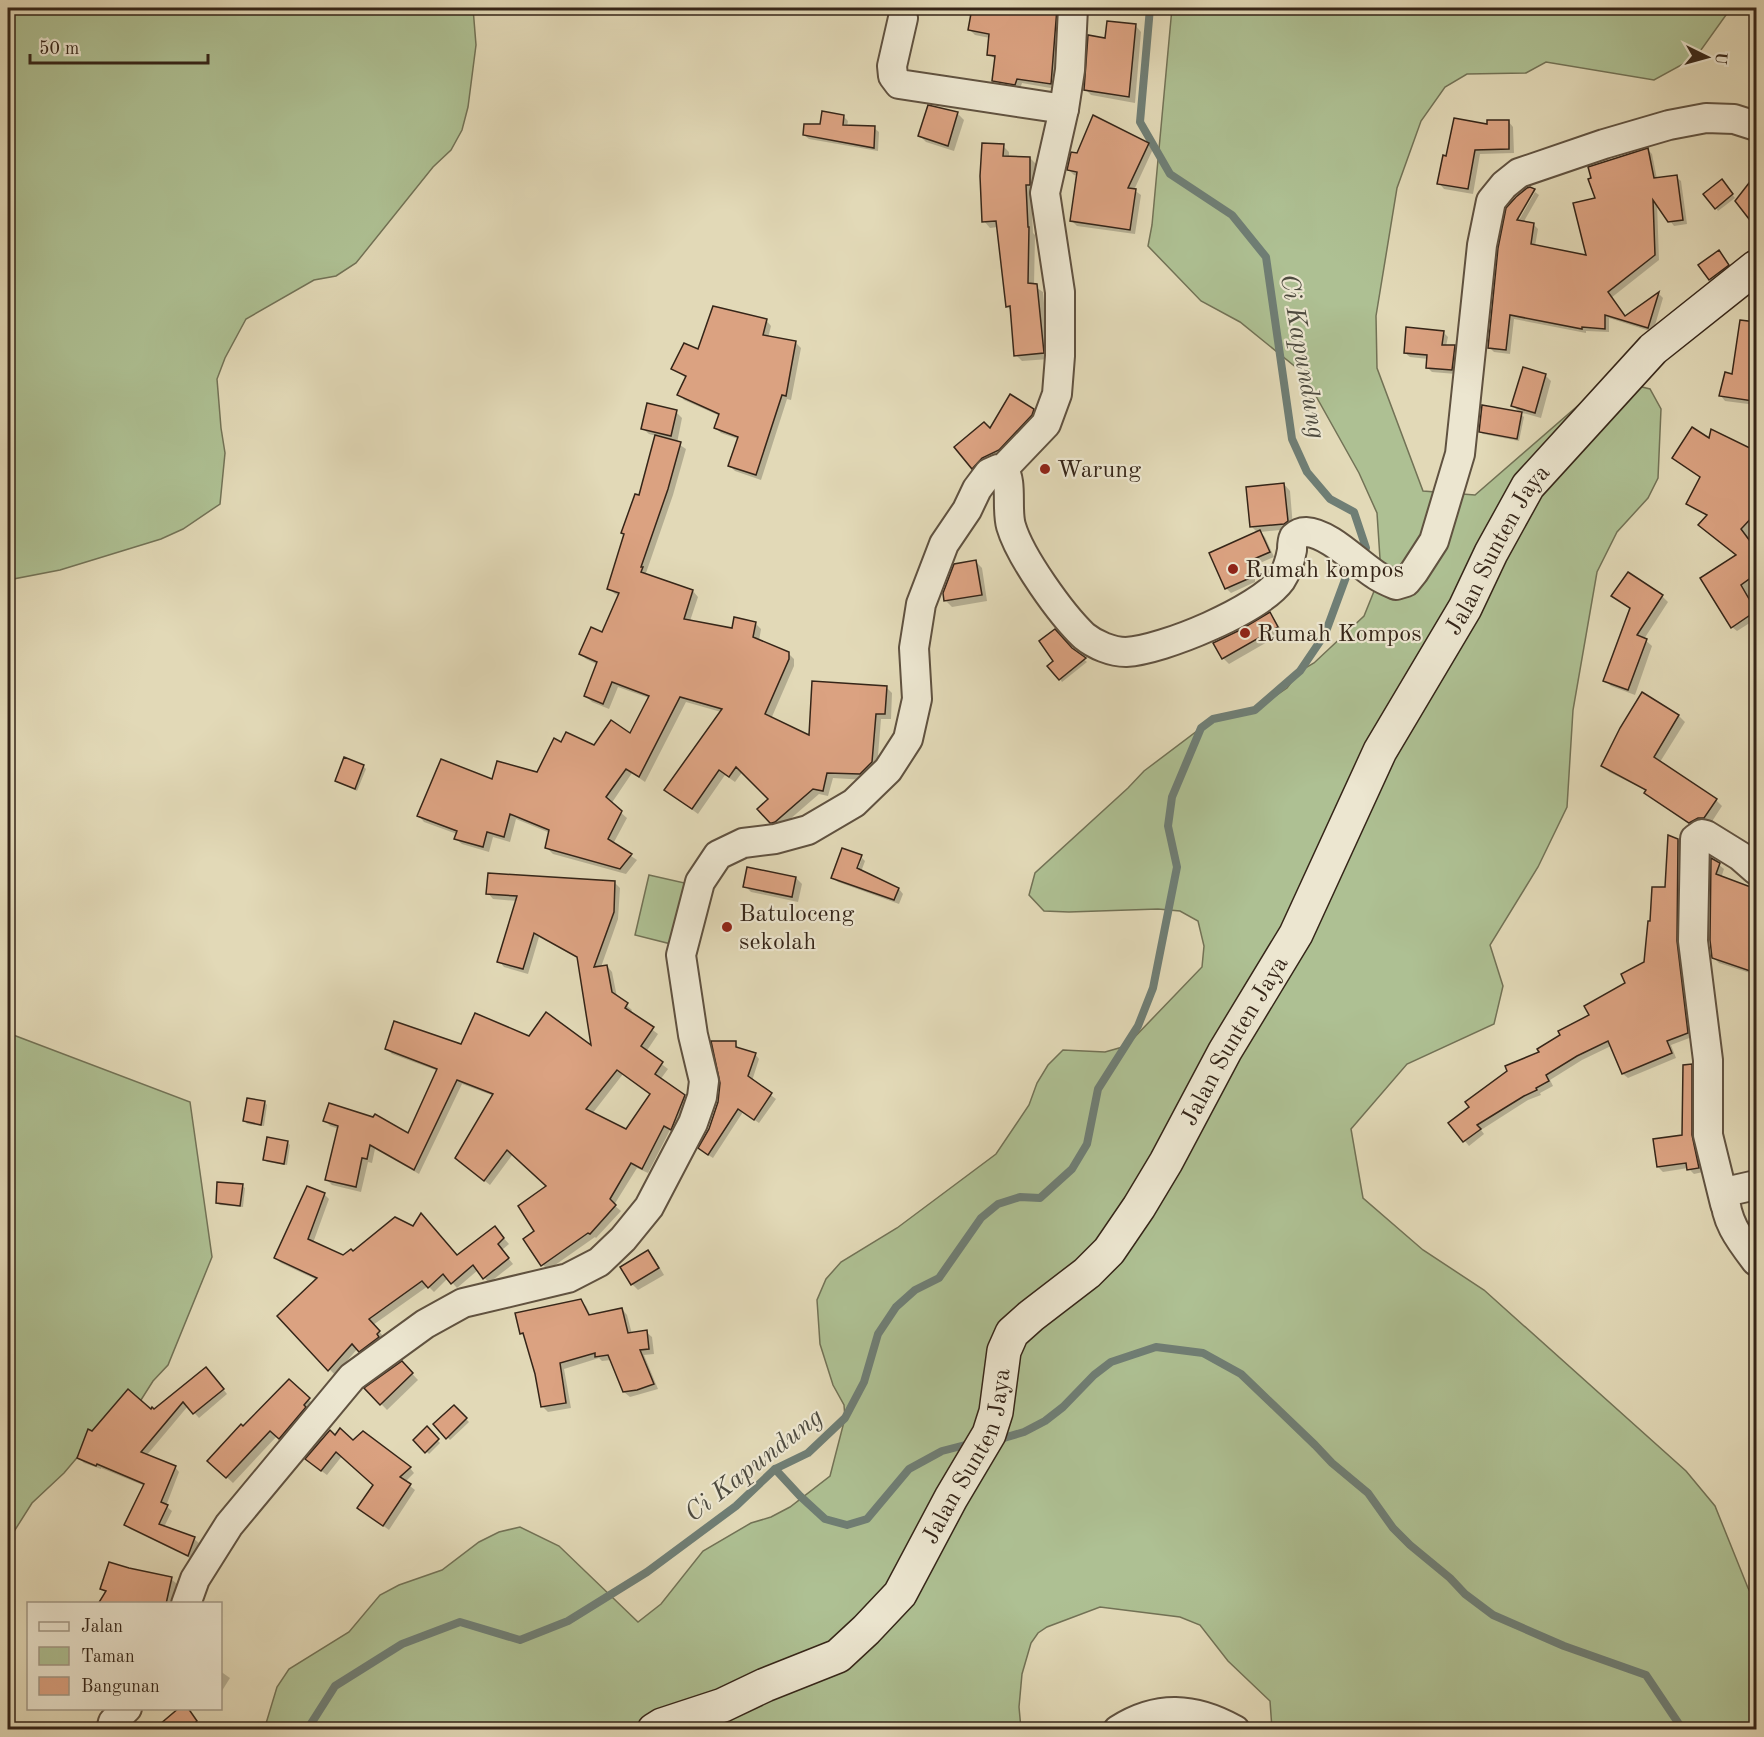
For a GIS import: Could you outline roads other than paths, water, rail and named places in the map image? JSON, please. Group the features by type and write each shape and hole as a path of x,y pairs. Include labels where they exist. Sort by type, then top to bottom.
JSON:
{"main road":[{"name":"Jalan Sunten Jaya","path":"654,1730 662,1725 723,1705 765,1684 838,1656 900,1594 984,1441 996,1412 1004,1351 1012,1334 1031,1316 1087,1273 1109,1251 1139,1207 1166,1162 1225,1051 1296,934 1380,751 1465,608 1491,553 1528,486 1653,349 1756,267"}],"street":[{"path":"187,1602 195,1580 229,1525 352,1377 425,1324 463,1303 568,1278 599,1262 623,1239 649,1207 693,1124 702,1097 704,1081 702,1065 693,1035 681,955 700,882 718,855 743,843 775,839 808,830 854,803 888,770 908,739 917,699 914,648 921,604 944,544 989,473 1003,469 1046,423 1057,394 1060,356 1060,292 1045,193 1064,109 1070,70 1072,8"},
{"path":"903,18 892,66 893,76 899,84 1064,109"},
{"path":"1003,469 1009,480 1008,499 1011,525 1022,552 1054,600 1085,636 1104,648 1124,652 1154,648 1238,613 1280,581 1288,566 1293,538 1299,533 1307,532 1321,536 1376,575 1396,585 1406,582 1434,541 1460,454 1482,245 1491,201 1504,184 1519,173 1604,144 1670,125 1706,118 1734,119 1756,126"},
{"path":"1756,870 1740,856 1706,835 1702,834 1695,839 1694,941 1708,1060 1708,1135 1728,1219 1756,1261"},
{"path":"1725,1204 1725,1192 1756,1185"},
{"path":"111,1730 113,1722 126,1710"},
{"path":"1118,1730 1161,1711 1172,1711 1203,1716 1234,1730"}],"waterway":[{"name":"Ci Kapundung","path":"307,1730 335,1686 402,1644 460,1622 520,1640 568,1621 647,1572 736,1506 775,1469 808,1453 845,1418 864,1382 878,1334 896,1307 915,1290 939,1278 981,1218 998,1204 1020,1197 1040,1198 1072,1169 1087,1144 1098,1089 1138,1026 1153,988 1177,867 1168,826 1172,797 1201,728 1213,719 1255,710 1300,671 1325,634 1346,577 1366,548 1354,512 1330,499 1307,472 1292,439 1266,257 1232,215 1170,174 1140,122 1150,8"},
{"path":"997,1440 1024,1432 1045,1421 1111,1362 1156,1347 1203,1353 1241,1374 1332,1463 1368,1493 1393,1528 1465,1594 1493,1615 1564,1646 1646,1675 1683,1730"},
{"path":"775,1469 825,1519 847,1525 867,1519 909,1469 942,1451 973,1443"}],"place":[{"name":"Warung","path":"1045,469"},
{"name":"Rumah kompos","path":"1233,569"},
{"name":"Rumah Kompos","path":"1245,633"},
{"name":"Batuloceng sekolah","path":"727,927"}]}
